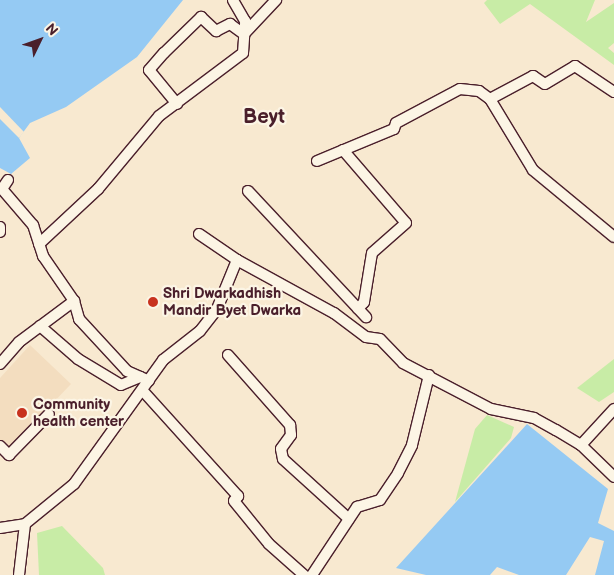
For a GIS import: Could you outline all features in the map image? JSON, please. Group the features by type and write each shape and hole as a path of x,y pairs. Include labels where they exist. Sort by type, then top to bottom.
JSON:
{"street":[{"path":"39,244 98,189 159,116 243,53 245,21 233,0"},
{"path":"244,34 276,0"},
{"path":"177,104 149,70 164,53 200,17 216,31 230,24 244,34"},
{"path":"490,99 533,76 545,84 575,66 614,92"},
{"path":"317,161 394,129 396,123 460,89 480,91 490,99 533,170 614,237"},
{"path":"343,150 406,223 372,253 364,302 358,309"},
{"path":"8,180 2,189 33,225 39,244 74,301 79,319 127,371 144,379"},
{"path":"248,191 366,318"},
{"path":"0,227 0,232"},
{"path":"199,234 237,260 334,313 366,336 380,338 403,363 491,408 534,418 581,445 614,477"},
{"path":"40,326 78,359 121,385 144,379 200,331 217,309 237,260"},
{"path":"0,364 40,326 74,301"},
{"path":"228,355 290,425 291,435 281,449 283,459 349,519"},
{"path":"312,575 357,507 380,500 398,473 412,445 429,375"},
{"path":"0,528 25,524 74,484 143,391 144,379"},
{"path":"143,391 238,496 234,501 269,544 304,575"},
{"path":"581,445 614,409"},
{"path":"0,446 9,454 48,414"},
{"path":"20,575 25,524"}],"shaded area":[{"name":"Community health center","path":"30,345 71,384 9,449 0,442 0,378"}],"green space":[{"path":"487,0 595,0 586,22 614,3 614,43 608,48 614,53 614,65 530,4 500,24 484,3"},
{"path":"614,359 614,392 599,402 577,388"},
{"path":"487,415 514,427 511,438 455,502 475,429"},
{"path":"62,526 103,568 105,575 39,575 37,533"}],"water":[{"path":"0,0 183,0 137,57 66,107 30,123 19,138 30,158 11,174 0,168"},
{"path":"527,424 608,489 598,523 614,531 614,575 595,575 604,541 590,537 566,575 519,575 497,567 490,575 426,575 396,568"}],"pier":[{"path":"0,107 24,132 19,138 0,119"}],"place":[{"name":"Shri Dwarkadhish Mandir Byet Dwarka","path":"153,302"},
{"name":"Community health center","path":"22,413"}],"district":[{"name":"Beyt","path":"264,117"}]}
